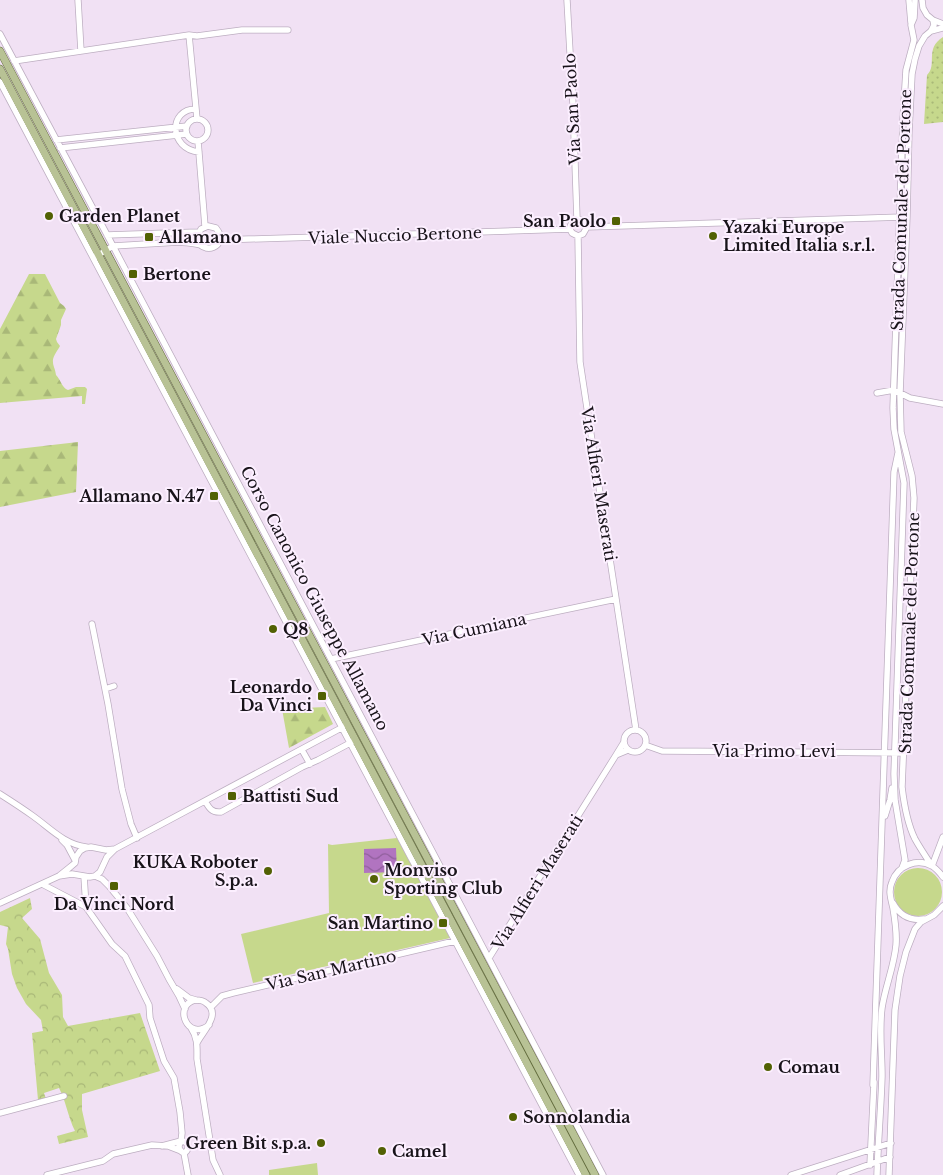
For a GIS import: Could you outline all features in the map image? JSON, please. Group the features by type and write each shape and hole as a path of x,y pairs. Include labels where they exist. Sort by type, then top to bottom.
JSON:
{"main road":[{"name":"Corso Canonico Giuseppe Allamano","path":"0,51 595,1175"},
{"name":"Corso Canonico Giuseppe Allamano","path":"0,69 96,256 353,742 586,1175"}],"street":[{"path":"78,0 81,51"},
{"name":"Via San Paolo","path":"567,0 577,219"},
{"name":"Strada Comunale del Portone","path":"877,1175 882,1009 897,938 890,891 891,882 902,868 905,860 895,800 894,774 904,483 893,421 906,70 914,40 909,16 909,0"},
{"name":"Strada Comunale del Portone","path":"912,28 915,0"},
{"path":"922,0 927,15 943,24"},
{"path":"914,18 921,14 927,15"},
{"path":"932,31 933,20"},
{"path":"912,28 919,35 925,36 932,31 943,28"},
{"path":"14,61 242,30 288,30"},
{"name":"Corso Canonico Giuseppe Allamano","path":"0,34 108,235 603,1175"},
{"path":"189,36 197,119"},
{"name":"Strada Comunale del Portone","path":"925,36 915,59 912,74 908,132 907,217 900,393 901,432 912,476 914,498 902,787 909,823 916,842 938,868 943,877"},
{"name":"Corso Canonico Giuseppe Allamano","path":"0,82 96,256"},
{"path":"196,108 188,110 178,118 176,135 182,145 189,150 199,152"},
{"path":"197,119 204,121 208,126 206,137 198,141 192,140 186,130 192,120 197,119"},
{"path":"56,140 187,126"},
{"path":"60,148 187,134"},
{"path":"198,141 205,226 216,228 220,235 220,240"},
{"path":"587,227 907,217"},
{"path":"191,232 205,219"},
{"path":"577,219 585,222 587,227 585,232 578,236 572,233 570,229 571,224 577,219"},
{"name":"Viale Nuccio Bertone","path":"180,242 198,233 205,226"},
{"name":"Viale Nuccio Bertone","path":"96,256 113,246 180,242 210,248 218,244 220,240 570,229"},
{"path":"108,235 191,232 198,233 198,240 201,245"},
{"path":"131,245 144,234"},
{"name":"Via Alfieri Maserati","path":"578,236 580,362 636,730"},
{"path":"877,394 894,390 910,398 943,404"},
{"name":"Strada Comunale del Portone","path":"873,1085 894,472 898,449"},
{"name":"Via Cumiana","path":"331,659 616,600"},
{"path":"92,624 122,789 131,824 137,838"},
{"path":"105,689 114,686"},
{"path":"95,876 100,872 107,857 115,849 362,717"},
{"path":"616,755 628,750 640,751 646,745 644,735 640,731 631,730 624,737 625,747 628,750"},
{"path":"205,801 212,810 221,812 259,790 353,742"},
{"name":"Corso Canonico Giuseppe Allamano","path":"353,742 578,1175"},
{"path":"616,755 624,742"},
{"name":"Via Primo Levi","path":"646,745 662,751 904,753"},
{"path":"302,750 310,764"},
{"name":"Via Alfieri Maserati","path":"489,958 616,755"},
{"name":"Strada Comunale del Portone","path":"882,826 890,800 894,774"},
{"path":"0,794 71,844 106,850 115,849"},
{"path":"58,835 67,845 77,870 82,875 86,907"},
{"path":"902,868 916,863 938,868 943,837"},
{"path":"0,903 59,876 75,862 76,857 84,848 94,848 102,855 104,874 109,886"},
{"path":"59,876 72,874 95,876 102,879 109,886 136,922 185,1009"},
{"path":"42,884 86,907 112,944 125,956 149,1005 150,1018 164,1061 174,1078 180,1112 181,1141"},
{"path":"892,901 901,914 916,920 934,915 943,906"},
{"path":"889,1175 896,993 906,952 915,929 925,919"},
{"name":"Via San Martino","path":"211,1007 222,996 233,993 455,941"},
{"path":"174,987 188,998 201,1000 211,1007 213,1016 198,1043"},
{"path":"201,1000 191,1002 185,1009 184,1017 198,1043 198,1059 213,1160 220,1175"},
{"path":"191,1028 201,1029 209,1025"},
{"path":"870,1165 873,1085 882,1053"},
{"path":"0,1113 64,1096"},
{"path":"47,1175 103,1161 113,1154 152,1145 162,1146 168,1146 182,1152 187,1151 188,1147 185,1141 162,1146"},
{"path":"791,1175 891,1142"},
{"path":"182,1152 188,1175"},
{"path":"840,1175 890,1157"}],"green space":[{"path":"943,37 943,122 924,124 927,75 931,67 932,52 937,42"},
{"path":"29,274 45,274 60,303 66,309 56,339 60,346 53,358 53,365 56,375 66,389 85,387 87,389 85,404 82,404 82,396 0,403 0,329"},
{"path":"78,442 76,492 0,507 0,451"},
{"path":"325,707 333,724 289,748 282,709"},
{"name":"Monviso Sporting Club","path":"397,838 450,938 253,983 241,934 329,913 328,844"},
{"path":"913,868 923,868 935,875 942,887 942,897 935,909 923,916 913,916 905,912 898,905 894,897 894,887 898,879 905,872"},
{"path":"30,898 32,909 22,918 40,939 49,973 62,995 63,1017 68,1026 140,1013 160,1071 82,1094 82,1110 88,1137 59,1144 57,1136 75,1131 59,1088 44,1093 46,1099 38,1100 32,1033 43,1031 41,1020 26,1004 17,988 6,944 8,927 0,925 0,912"},
{"path":"317,1163 318,1175 269,1175 269,1170"}],"water":[{"path":"396,848 397,872 364,873 364,849"}],"place":[{"name":"Garden Planet","path":"49,216"},
{"name":"San Paolo","path":"616,221"},
{"name":"Yazaki Europe Limited Italia s.r.l.","path":"713,236"},
{"name":"Allamano","path":"149,237"},
{"name":"Bertone","path":"133,274"},
{"name":"Allamano N.47","path":"214,496"},
{"name":"Q8","path":"273,629"},
{"name":"Leonardo Da Vinci","path":"322,696"},
{"name":"Battisti Sud","path":"232,796"},
{"name":"KUKA Roboter S.p.a.","path":"268,871"},
{"name":"Monviso Sporting Club","path":"374,879"},
{"name":"Da Vinci Nord","path":"114,886"},
{"name":"San Martino","path":"443,923"},
{"name":"Comau","path":"768,1067"},
{"name":"Sonnolandia","path":"513,1117"},
{"name":"Green Bit s.p.a.","path":"321,1143"},
{"name":"Camel","path":"382,1151"}]}
